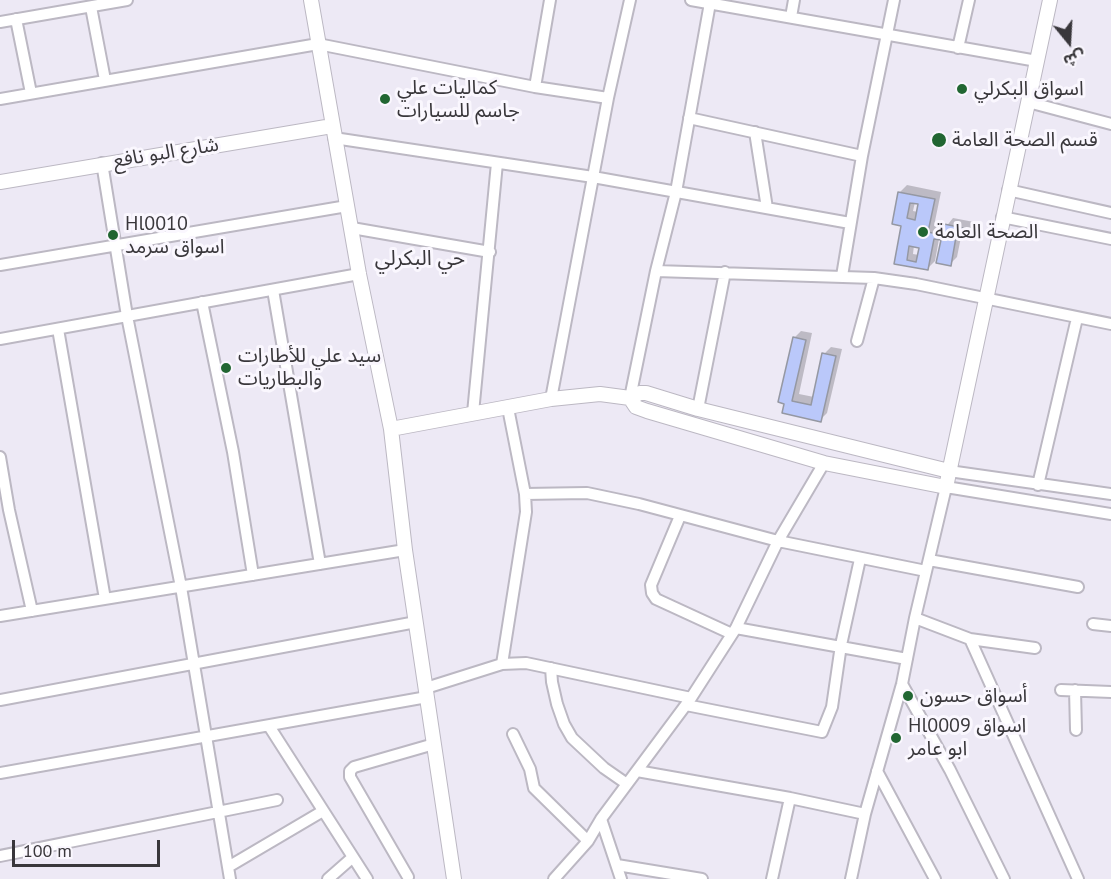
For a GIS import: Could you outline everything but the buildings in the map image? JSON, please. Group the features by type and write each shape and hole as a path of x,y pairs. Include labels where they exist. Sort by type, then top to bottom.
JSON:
{"street":[{"path":"0,22 127,0"},
{"path":"311,0 359,274 391,429 405,550 454,879"},
{"path":"535,87 550,0"},
{"path":"551,399 608,99 630,0"},
{"path":"691,0 1037,61"},
{"path":"791,17 794,0"},
{"path":"842,276 862,156 894,0"},
{"path":"958,48 969,0"},
{"path":"851,879 865,814 902,684 1050,0"},
{"path":"710,3 676,192 656,271 630,398 636,407 824,463 946,487 1111,514"},
{"path":"91,7 105,80"},
{"path":"16,19 31,93"},
{"path":"0,99 318,44 535,87 608,99"},
{"path":"1028,102 1111,122"},
{"path":"689,118 862,156"},
{"path":"333,132 497,163 593,177 850,222"},
{"name":"شارع البو نافع","path":"0,182 102,164 333,132"},
{"path":"755,132 767,208"},
{"path":"473,413 497,163"},
{"path":"102,164 127,316 181,587 230,879"},
{"path":"1008,190 1111,213"},
{"path":"0,265 347,206"},
{"path":"1002,217 1111,239"},
{"path":"352,228 490,252"},
{"path":"656,271 874,278 916,284 985,300 1111,324"},
{"path":"698,409 725,272"},
{"path":"0,339 359,274"},
{"path":"857,341 874,278"},
{"path":"273,290 320,564"},
{"path":"202,303 233,452 253,575"},
{"path":"1038,485 1077,318"},
{"path":"58,328 105,599"},
{"path":"391,429 551,399 600,394 630,398 646,393 698,409 949,471 1111,494"},
{"path":"502,664 526,512 525,494 508,408"},
{"path":"0,457 9,510 32,611"},
{"path":"554,879 588,841 601,819 689,701 734,631 778,542 824,463"},
{"path":"525,494 587,493 639,504 778,542 926,571"},
{"path":"680,516 651,585 656,599 734,631 840,645 907,659"},
{"path":"0,616 405,550"},
{"path":"0,773 269,726 426,692 502,664 526,663 551,668 822,732 832,707 840,645 860,559"},
{"path":"929,560 1078,587"},
{"path":"915,618 970,639 1035,648"},
{"path":"0,700 417,622"},
{"path":"1094,624 1111,626"},
{"path":"970,639 1078,879"},
{"path":"551,668 556,704 572,738 604,768 627,784"},
{"path":"902,684 950,770 1004,879"},
{"path":"1061,690 1111,692"},
{"path":"1075,690 1076,730"},
{"path":"269,726 367,879"},
{"path":"513,734 530,769 534,788 588,841"},
{"path":"408,877 350,777 350,771 354,766 434,744"},
{"path":"637,771 790,798 865,814"},
{"path":"877,771 935,879"},
{"path":"772,879 790,798"},
{"path":"0,856 218,814 277,800"},
{"path":"228,867 323,811"},
{"path":"601,819 621,879"},
{"path":"328,879 353,857"},
{"path":"617,865 700,879"}],"place":[{"name":"اسواق البكرلي","path":"962,89"},
{"name":"كماليات علي جاسم للسيارات","path":"385,99"},
{"name":"قسم الصحة العامة","path":"939,140"},
{"name":"الصحة العامة","path":"923,232"},
{"name":"Hl0010 اسواق سرمد","path":"113,235"},
{"name":"سيد علي للأطارات والبطاريات","path":"226,368"},
{"name":"أسواق حسون","path":"908,696"},
{"name":"Hl0009 اسواق ابو عامر","path":"896,738"}],"district":[{"name":"حي البكرلي","path":"420,259"}]}
